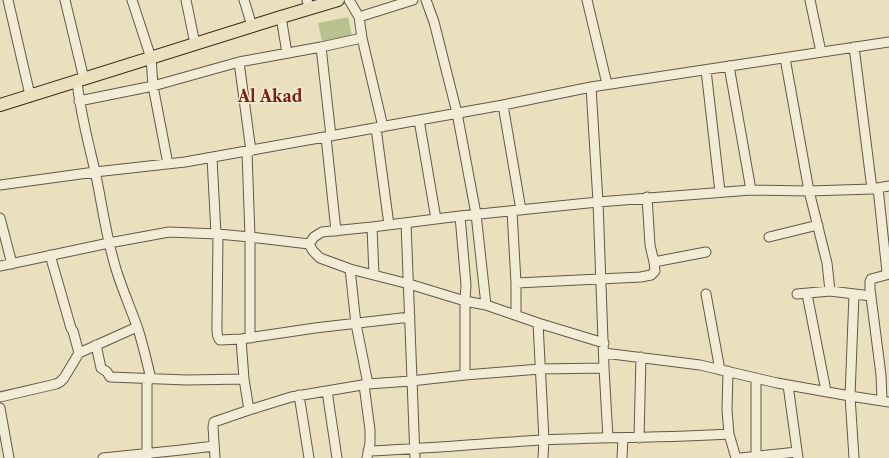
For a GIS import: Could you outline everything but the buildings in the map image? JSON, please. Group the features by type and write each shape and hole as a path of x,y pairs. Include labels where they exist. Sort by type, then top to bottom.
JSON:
{"main road":[{"path":"0,105 281,17 308,4 338,0"}],"street":[{"path":"8,0 30,95"},
{"path":"65,0 80,80 79,101 109,243 118,275 142,343 149,379 147,456"},
{"path":"132,0 151,58 153,86 168,164"},
{"path":"186,0 195,44"},
{"path":"244,0 252,26"},
{"path":"349,0 358,17 380,128 389,225"},
{"path":"358,17 414,0"},
{"path":"426,0 434,22 457,113 476,214 486,305"},
{"path":"587,0 607,84"},
{"path":"810,0 821,52"},
{"path":"281,17 287,53"},
{"path":"79,101 153,86 240,62 362,38"},
{"path":"0,185 212,158 503,105 607,84 889,42"},
{"path":"321,47 336,230"},
{"path":"604,353 700,365 788,385 886,402 881,376 870,282 871,279 886,275 886,272 854,47"},
{"path":"785,58 810,191 827,263 830,291"},
{"path":"240,62 249,151 250,338"},
{"path":"729,66 751,190"},
{"path":"706,70 720,192"},
{"path":"591,87 598,202 600,278 608,438"},
{"path":"503,105 517,211 516,315"},
{"path":"419,120 436,219"},
{"path":"212,158 217,234 217,335 220,340 250,338 315,328 410,317"},
{"path":"309,244 314,237 322,232 476,214 648,197 720,192 751,190 810,191 889,186"},
{"path":"516,282 641,277 651,275 655,271 650,245 648,197"},
{"path":"460,216 466,285 465,375"},
{"path":"0,218 12,264"},
{"path":"406,223 415,454"},
{"path":"769,237 818,225"},
{"path":"372,227 374,275"},
{"path":"0,266 169,232 217,234 309,244"},
{"path":"309,244 320,258 350,269 409,284 465,301 486,305 604,343"},
{"path":"654,262 706,252"},
{"path":"50,255 79,353"},
{"path":"350,269 356,324 366,385 370,430 370,443 366,456 415,454 544,440 683,437 729,434"},
{"path":"797,294 830,291 871,296"},
{"path":"706,294 724,370 729,434 736,458"},
{"path":"807,294 826,391"},
{"path":"854,294 850,396 854,458"},
{"path":"538,323 544,440 543,458"},
{"path":"0,397 60,382 69,371 79,353 137,327"},
{"path":"241,339 244,379 249,410"},
{"path":"96,345 102,368 110,377 187,380 244,379"},
{"path":"639,438 641,357"},
{"path":"215,458 214,422 291,397 366,385 411,382 465,375 540,369 604,368"},
{"path":"756,378 756,456"},
{"path":"740,458 797,455 788,385"},
{"path":"327,391 337,458"},
{"path":"299,396 309,458"},
{"path":"0,408 9,458"},
{"path":"622,458 623,438"},
{"path":"103,458 147,456 214,446"}],"green space":[{"path":"348,17 352,36 322,41 318,23"}],"district":[{"name":"Al Akad","path":"270,97"}]}
